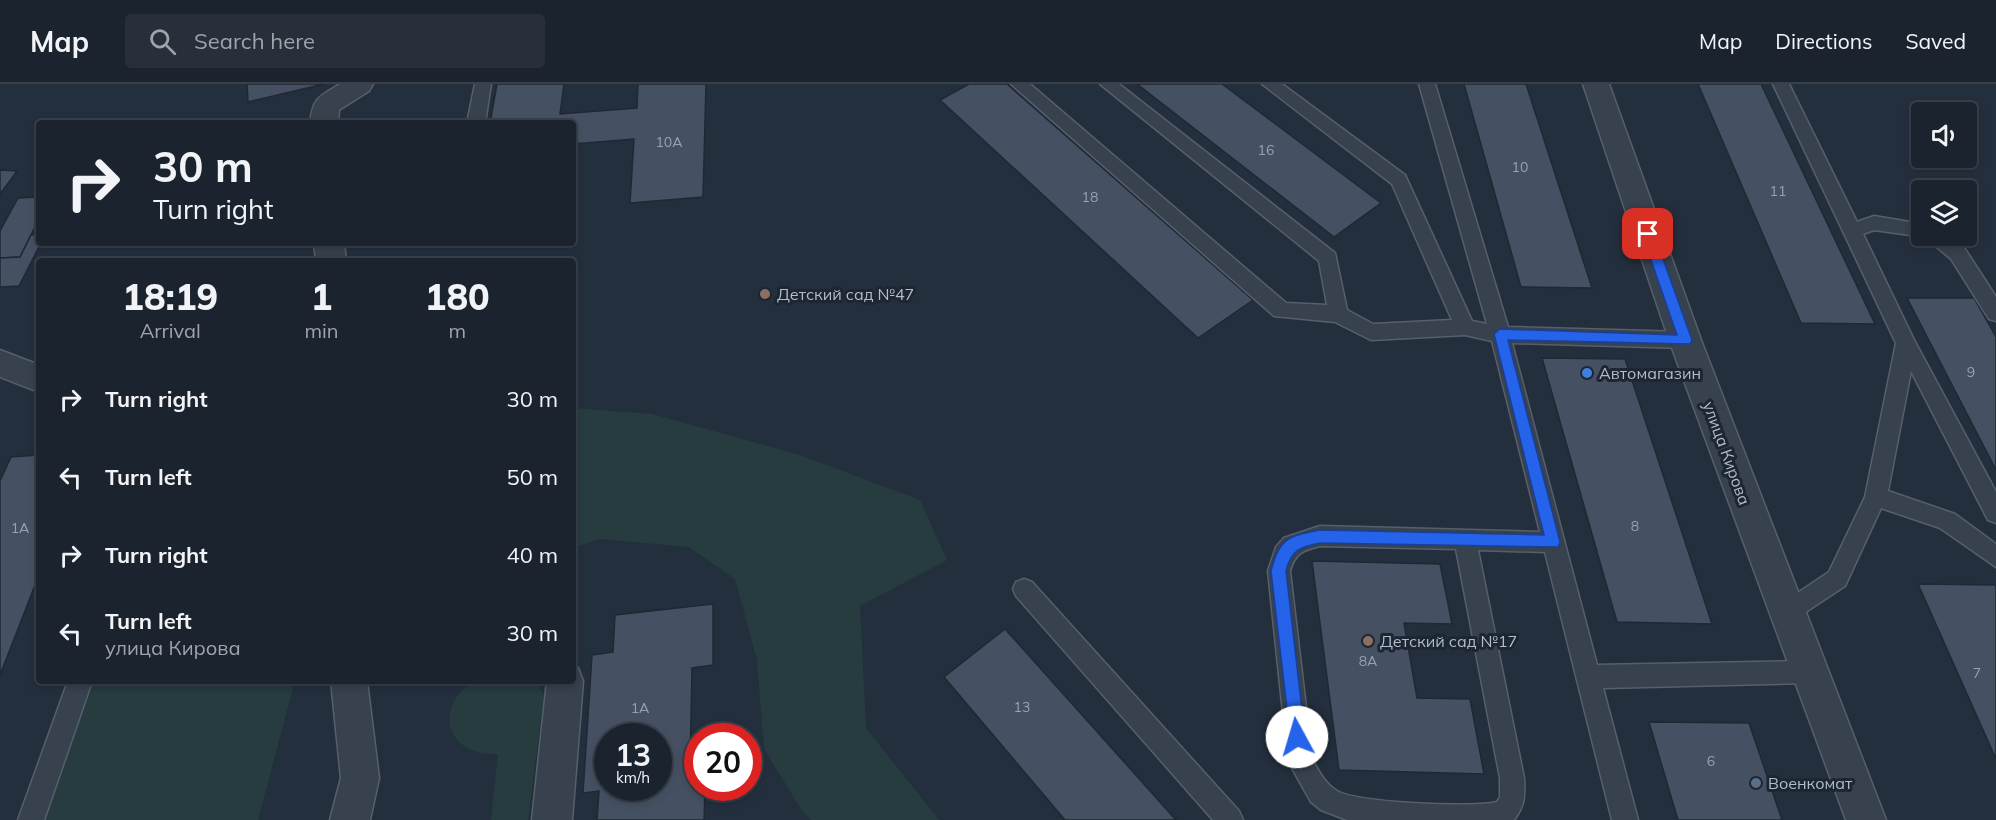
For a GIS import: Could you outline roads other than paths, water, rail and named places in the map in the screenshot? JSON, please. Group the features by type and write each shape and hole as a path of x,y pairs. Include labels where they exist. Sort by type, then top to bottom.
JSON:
{"street":[{"path":"324,120 326,105 360,84"},
{"name":"улица Кирова","path":"1596,84 1685,340 1786,614 1866,820"},
{"path":"0,363 36,378"},
{"path":"349,684 360,778 350,820"},
{"path":"552,820 565,684"}],"lane":[{"path":"477,120 483,84"},
{"path":"1019,84 1281,310 1338,314 1371,332 1465,327 1500,334 1685,340"},
{"path":"1108,84 1328,258 1338,314"},
{"path":"1270,84 1398,180 1465,327"},
{"path":"1427,84 1500,334 1624,820"},
{"path":"1781,84 1906,343 1996,513"},
{"path":"1853,230 1874,223 1911,229"},
{"path":"1947,246 1958,254 1996,313"},
{"path":"1786,614 1837,579 1876,497 1906,343"},
{"path":"1876,497 1947,521 1996,557"},
{"path":"1465,540 1512,778 1513,801 1504,813 1492,816 1358,813 1330,801 1313,786 1300,761 1279,571 1283,554 1295,541 1320,536 1552,542"},
{"path":"1024,589 1230,820"},
{"path":"1587,677 1809,672"},
{"path":"31,820 79,684"}],"place":[{"name":"Детский сад №47","path":"765,294"},
{"name":"Автомагазин","path":"1587,373"},
{"name":"Детский сад №17","path":"1368,641"},
{"name":"Военкомат","path":"1756,783"}]}
